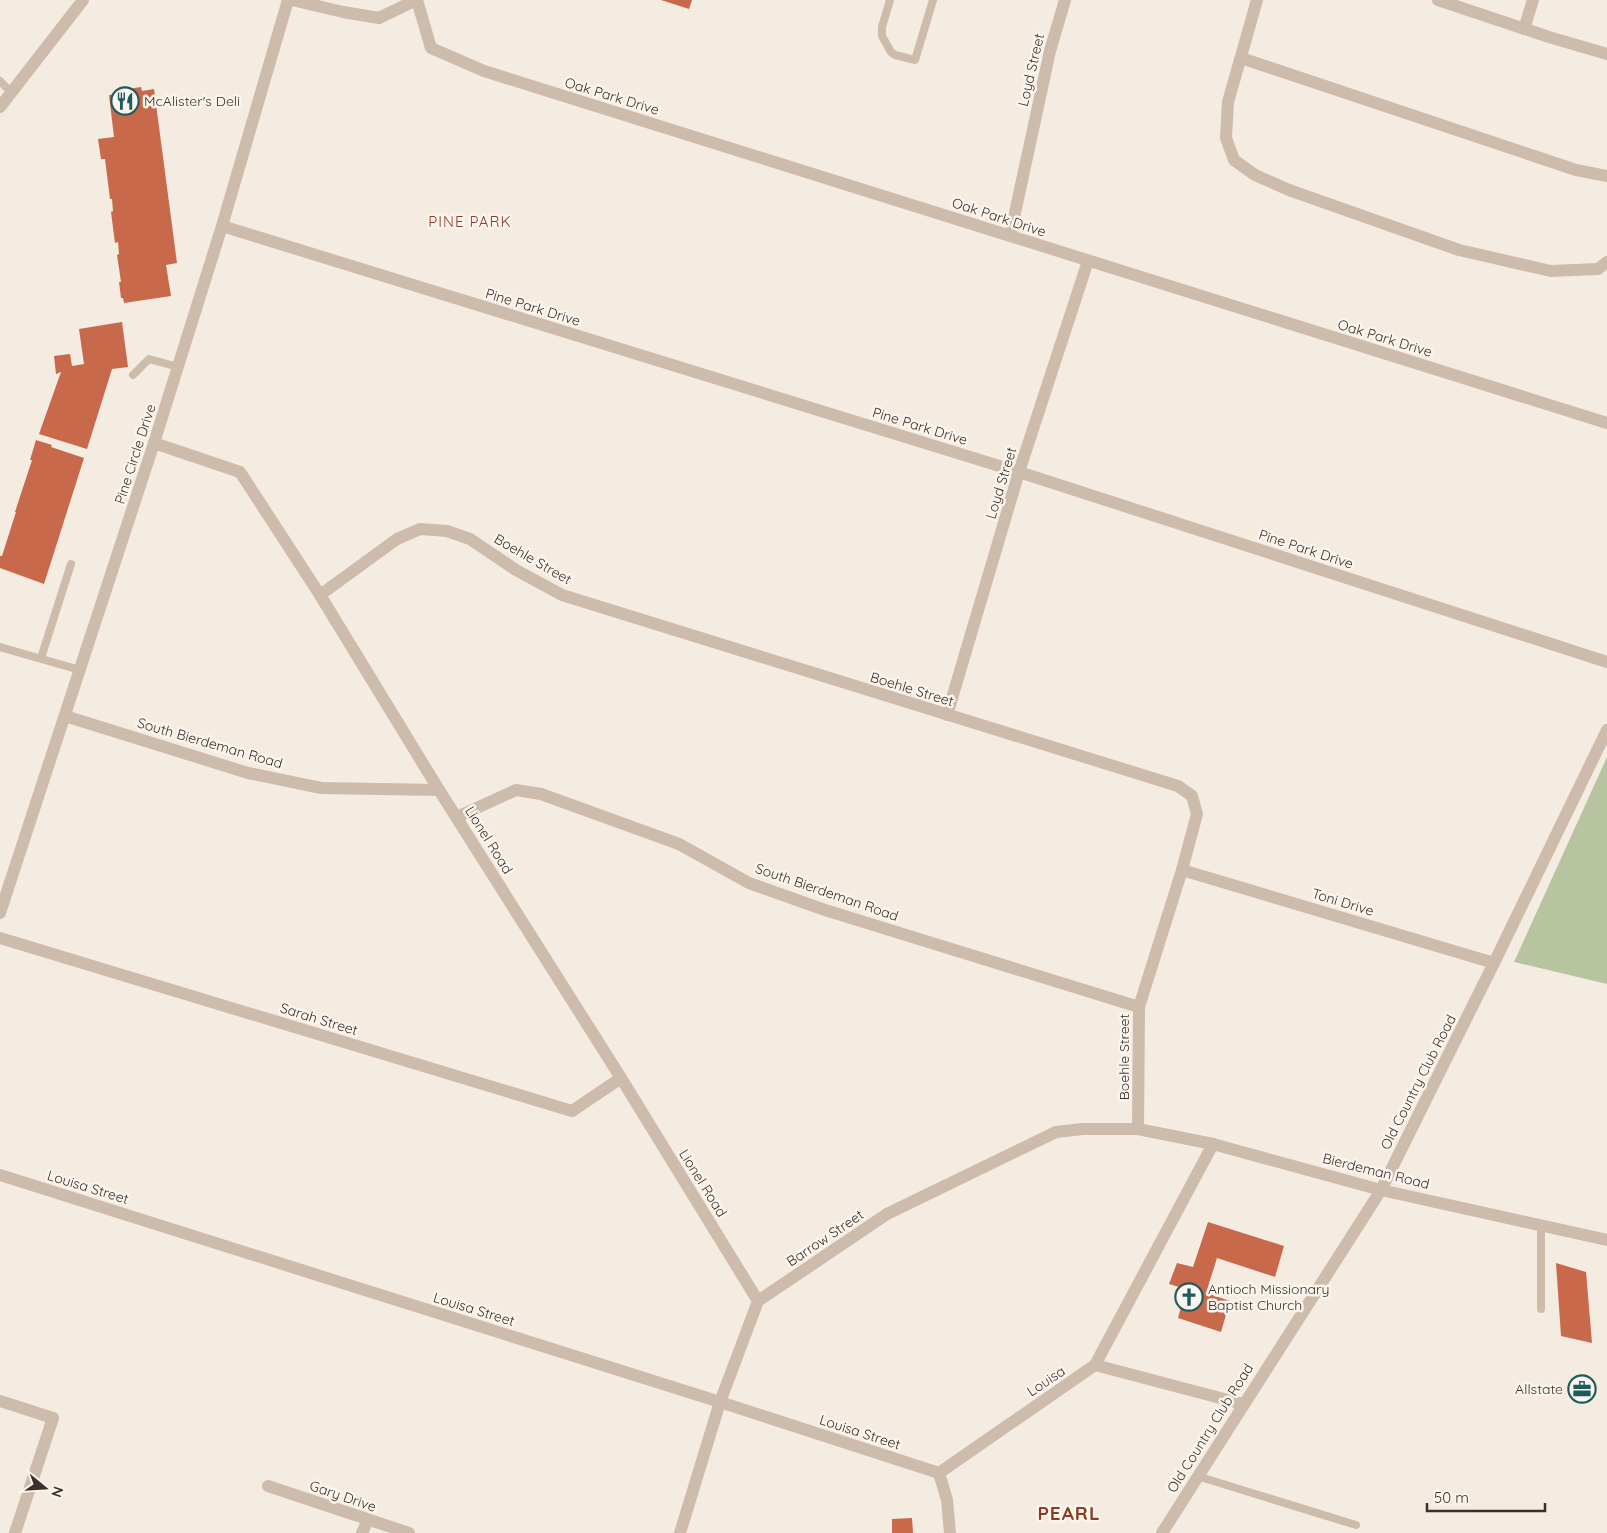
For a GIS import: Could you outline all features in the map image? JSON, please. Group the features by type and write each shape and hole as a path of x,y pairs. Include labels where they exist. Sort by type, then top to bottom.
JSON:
{"street":[{"path":"0,107 83,0"},
{"name":"Pine Circle Drive","path":"0,913 178,367 222,226 288,0"},
{"path":"292,0 379,18 417,0"},
{"name":"Oak Park Drive","path":"417,0 432,48 484,71 1607,423"},
{"name":"Loyd Street","path":"1010,236 1050,51 1065,0"},
{"path":"1258,0 1228,102 1226,138 1234,160 1255,175 1289,190 1459,250 1551,271 1598,269 1607,262"},
{"path":"1438,0 1607,54"},
{"path":"1524,29 1533,0"},
{"path":"1240,58 1576,170 1607,176"},
{"name":"Pine Park Drive","path":"222,226 1019,472 1607,662"},
{"name":"Loyd Street","path":"947,715 1019,472 1088,261"},
{"name":"Lionel Road","path":"154,443 240,472 320,595 438,790 457,817 621,1078 758,1301"},
{"name":"Boehle Street","path":"320,595 397,538 420,529 447,531 470,539 516,570 562,595 1178,786 1192,796 1197,814 1182,870 1139,1007 1138,1129"},
{"name":"South Bierdeman Road","path":"65,716 248,773 321,788 438,790"},
{"name":"Old Country Club Road","path":"1162,1533 1381,1190 1607,730"},
{"name":"South Bierdeman Road","path":"457,817 516,790 541,794 679,844 749,882 825,910 1139,1007"},
{"name":"Toni Drive","path":"1182,870 1494,963"},
{"name":"Sarah Street","path":"0,938 572,1111 621,1078"},
{"name":"Barrow Street","path":"758,1301 887,1214 1056,1132 1083,1129 1138,1129"},
{"name":"Bierdeman Road","path":"1138,1129 1213,1144 1381,1190 1607,1240"},
{"path":"1213,1144 1095,1365 1243,1404"},
{"name":"Louisa Street","path":"0,1175 720,1402 938,1473"},
{"path":"680,1533 720,1402 758,1301"},
{"name":"Louisa","path":"938,1473 1095,1365"},
{"path":"0,1401 53,1418 15,1533"},
{"path":"938,1473 947,1500 950,1533"},
{"name":"Gary Drive","path":"268,1486 409,1533"},
{"path":"362,1533 368,1520"}],"lane":[{"path":"890,0 882,27 882,36 891,52 895,55 915,60 933,0"},
{"path":"0,81 11,92"},
{"path":"133,374 149,359 178,367"},
{"path":"41,658 71,564"},
{"path":"0,647 80,670"},
{"path":"1541,1225 1541,1309"},
{"path":"1198,1476 1356,1525"}],"green space":[{"path":"1607,757 1607,984 1514,962"}],"building":[{"path":"661,0 692,0 689,9"},
{"path":"141,87 142,91 154,89 177,263 166,265 171,296 124,303 123,298 121,298 119,282 121,282 117,255 119,254 118,242 115,243 111,212 113,211 112,199 110,199 105,159 101,159 98,139 114,137 109,95 121,94 121,90"},
{"path":"122,322 128,367 112,369 87,449 39,434 61,372 56,374 54,356 70,354 72,366 84,364 79,329"},
{"path":"36,440 84,458 44,584 0,568 0,556 2,556 16,512"},
{"name":"Antioch Missionary Baptist Church","path":"1208,1222 1284,1246 1275,1277 1217,1258 1206,1293 1230,1301 1221,1332 1178,1318 1186,1289 1169,1284 1177,1263 1193,1267"},
{"path":"1556,1263 1586,1272 1592,1343 1561,1336"},
{"path":"912,1518 913,1533 892,1533 892,1519"}],"place":[{"name":"McAlister's Deli","path":"125,101"},
{"name":"Antioch Missionary Baptist Church","path":"1189,1297"},
{"name":"Allstate","path":"1582,1389"}],"district":[{"name":"PINE PARK","path":"470,221"},
{"name":"PEARL","path":"1069,1513"}]}
